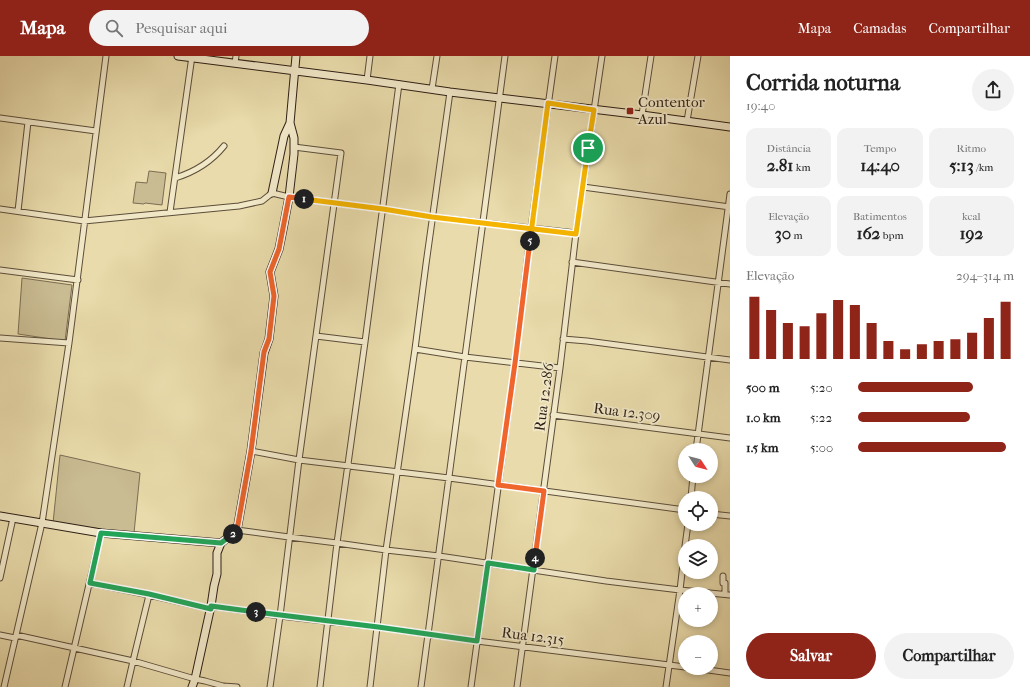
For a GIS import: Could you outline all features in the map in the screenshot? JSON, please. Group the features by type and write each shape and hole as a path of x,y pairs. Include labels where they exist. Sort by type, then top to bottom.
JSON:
{"street":[{"path":"4,687 42,523 78,280 84,221 106,56"},
{"path":"178,56 236,60 294,71 730,127"},
{"path":"192,687 211,607 217,574 217,553 221,543 237,530 251,451 264,352 269,339 274,296 270,272 279,249 289,197 294,154 294,138 290,123 296,56"},
{"path":"367,80 370,56"},
{"path":"432,89 437,56"},
{"path":"421,687 505,56"},
{"path":"471,687 555,56"},
{"name":"Rua 12.286","path":"517,687 534,570 572,262 602,56"},
{"path":"642,115 651,56"},
{"path":"687,121 698,56"},
{"path":"170,212 192,57"},
{"path":"320,687 347,465 365,342 399,84"},
{"path":"370,687 386,550 450,92"},
{"path":"0,118 96,131"},
{"path":"18,211 28,122"},
{"path":"0,209 84,221 239,206 262,201 272,193 284,136 290,123"},
{"path":"175,178 188,174 200,167 216,155 224,146"},
{"path":"270,687 341,153 294,147"},
{"path":"583,187 729,207"},
{"path":"272,193 289,197 432,217 576,234"},
{"path":"697,443 730,194"},
{"path":"572,262 730,284"},
{"path":"0,270 78,280"},
{"path":"316,336 365,342"},
{"path":"0,338 69,343"},
{"path":"563,340 595,342 730,360"},
{"path":"415,349 466,357 560,368"},
{"name":"Rua 12.309","path":"553,415 730,438"},
{"path":"251,451 299,460 449,478 678,509"},
{"path":"718,515 730,516"},
{"path":"0,516 101,533 221,543"},
{"path":"0,578 13,518"},
{"path":"237,530 337,542 678,590"},
{"path":"65,687 101,533"},
{"path":"723,576 722,583 726,583 727,594"},
{"name":"Rua 12.315","path":"90,583 211,607 280,616 328,620 477,641 678,666"},
{"path":"128,687 149,594"},
{"path":"666,687 678,604"},
{"path":"0,635 133,661 222,686 237,687"},
{"path":"718,671 730,673"}],"shaded area":[{"path":"149,171 166,173 162,205 133,203 136,182 147,183"},
{"path":"22,278 72,285 65,341 18,334"},
{"path":"60,455 140,473 134,533 53,523"}],"place":[{"name":"Contentor Azul","path":"630,111"}],"route":[{"path":"588,148 576,234 531,228 483,222 432,217 289,197 279,249 270,272 274,296 269,339 264,352 251,451 237,530 221,543 101,533 90,583 149,594 211,609 211,606 280,616 328,620 477,641 488,563 534,570 544,491 498,485 515,363 531,228 548,103 594,110 588,148"}]}
